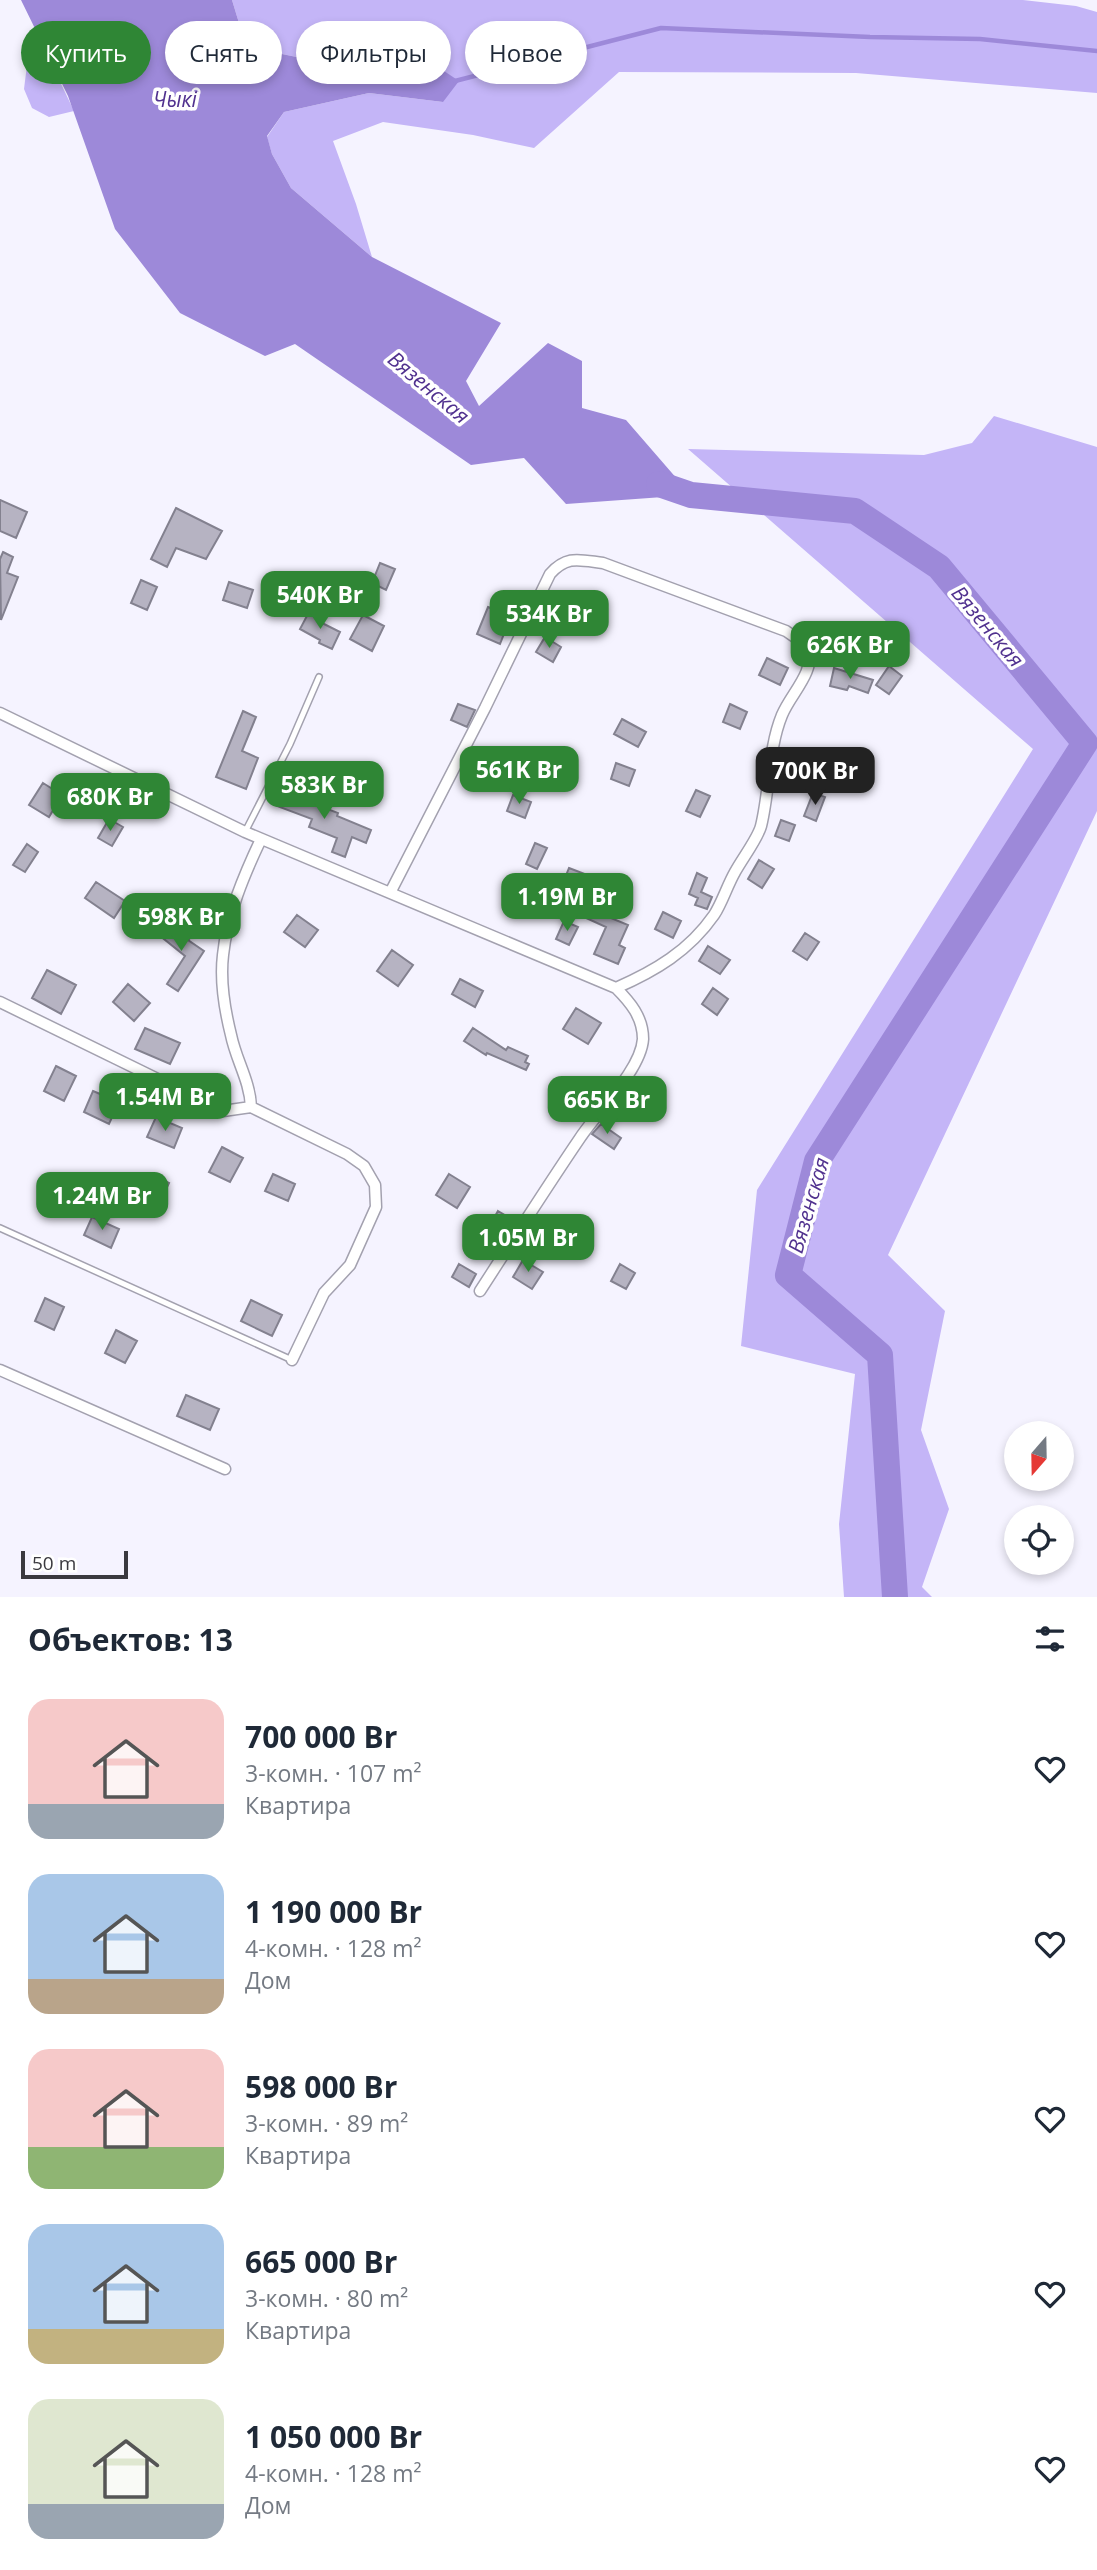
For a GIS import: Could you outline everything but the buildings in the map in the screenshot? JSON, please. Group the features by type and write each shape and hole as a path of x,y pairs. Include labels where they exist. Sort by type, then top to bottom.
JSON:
{"street":[{"path":"391,891 550,574 560,562 576,559 603,564 786,631 809,647 811,654 803,679 782,714 761,828 724,889 716,912 704,927 690,942 651,973 616,988"},
{"path":"0,713 244,832 391,891 616,988 636,1009 643,1039 625,1080 582,1134 480,1291"},
{"path":"251,1107 250,1089 231,1035 223,984 222,956 241,884 261,839"},
{"path":"0,1004 223,1111 251,1107 348,1154 364,1166 375,1185 376,1207 350,1265 324,1293 292,1360"},
{"path":"0,1370 225,1469"}],"lane":[{"path":"244,832 290,744 319,677"},
{"path":"0,1228 292,1360"}],"shaded area":[{"path":"232,0 1023,0 1076,6 1097,12 1097,93 856,73 619,72 534,148 473,135 383,122 333,141 372,257 291,188 272,154 267,137 284,112 369,93 443,102 433,84 451,84 451,21 296,21 296,57 282,54 282,21 238,21"},
{"path":"25,84 61,84 74,111 49,117 32,108"},
{"path":"994,416 1097,447 1097,811 888,1255 945,1311 921,1430 949,1509 922,1587 932,1597 844,1597 839,1524 855,1374 741,1346 757,1190 1033,749 688,449 924,455 972,443"}],"water":[{"name":"Чыкі","path":"21,0 232,0 238,21 165,21 165,84 282,84 282,54 296,57 296,84 451,84 451,76 459,81 443,102 369,93 284,112 267,136 272,154 291,188 372,257 501,323 466,381 479,406 548,343 582,361 582,408 626,420 691,495 566,504 524,458 471,465 295,344 265,356 180,313 115,229 62,84 151,84 151,21 31,21"}],"waterway":[{"path":"455,81 661,28 980,39 1097,51"},
{"name":"Вязенская","path":"659,484 691,495 855,511 939,567 1085,743 817,1161 788,1275 880,1355 895,1597"}]}
